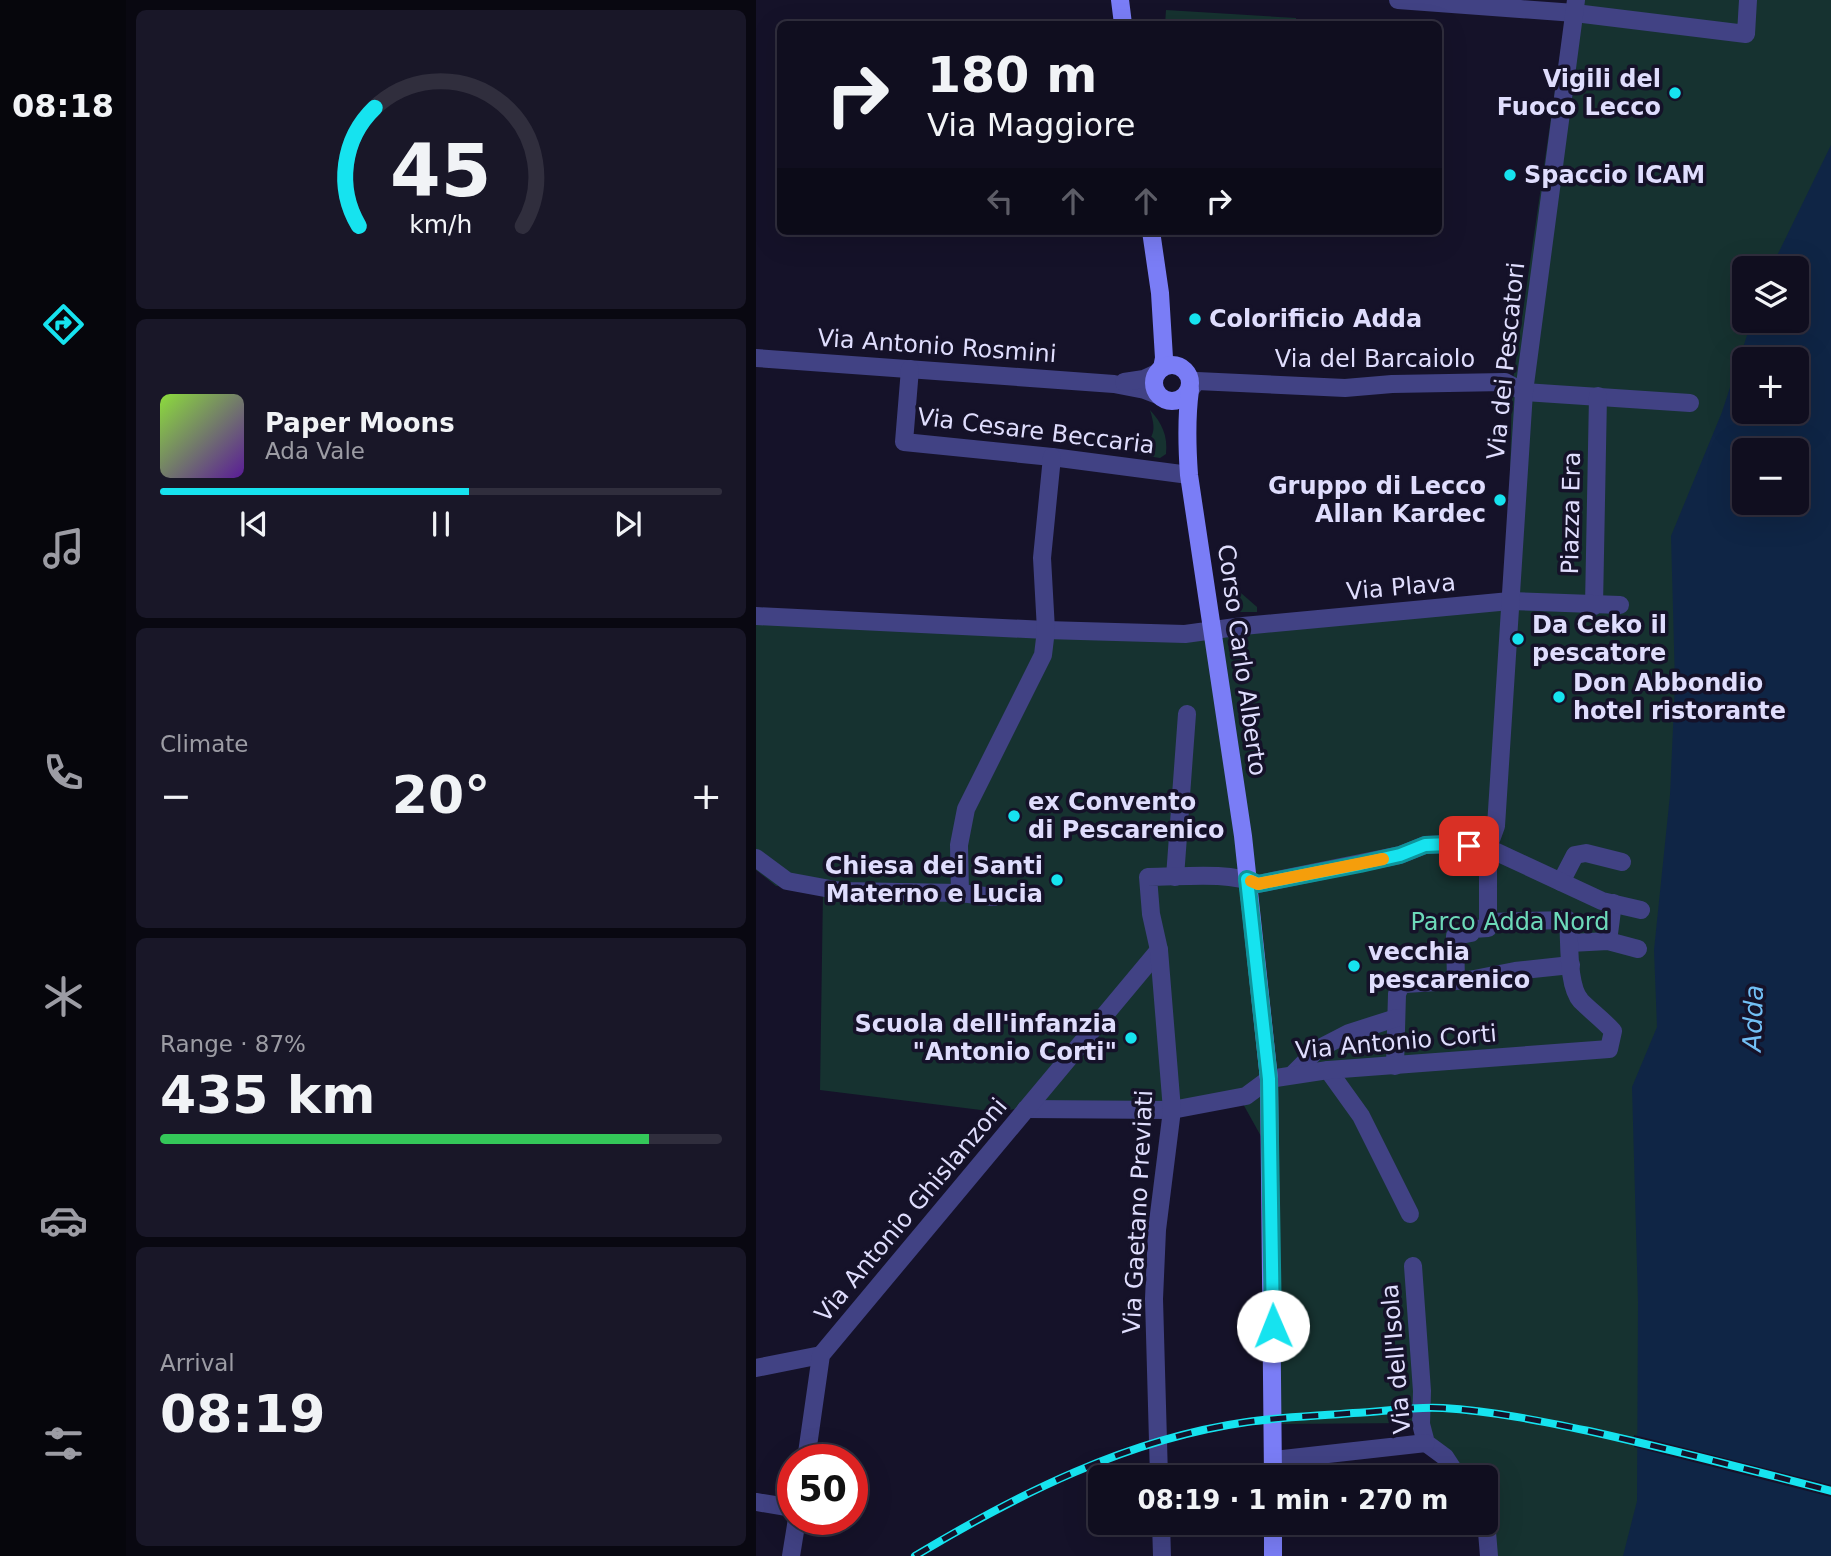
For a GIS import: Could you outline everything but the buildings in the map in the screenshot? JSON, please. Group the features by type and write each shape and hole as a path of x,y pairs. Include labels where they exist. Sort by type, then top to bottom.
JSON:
{"main road":[{"path":"1120,0 1123,21"},
{"path":"1152,235 1160,293 1164,358 1154,388 1161,398 1171,402 1180,401 1190,390 1191,380 1184,369 1160,293"},
{"path":"1159,370 1170,365 1184,369"},
{"name":"Corso Carlo Alberto","path":"1190,390 1187,409 1189,475 1247,879 1269,1079 1273,1465"},
{"name":"Corso Carlo Alberto","path":"1161,398 1187,449"},
{"path":"1273,1535 1273,1556"}],"street":[{"path":"1398,0 1575,6 1746,34 1748,0"},
{"name":"Via dei Pescatori","path":"1488,922 1488,848 1496,826 1524,392 1575,6"},
{"name":"Via Antonio Rosmini","path":"756,358 1114,384 1145,390 1161,398"},
{"name":"Via Cesare Beccaria","path":"910,369 904,442 1052,457 1189,475"},
{"name":"Via Antonio Rosmini","path":"1114,384 1144,379 1159,370"},
{"name":"Via del Barcaiolo","path":"1190,390 1196,381 1345,388 1392,384 1505,382 1524,392 1690,403"},
{"name":"Piazza Era","path":"1598,396 1594,606 1620,605"},
{"path":"960,894 959,845 966,808 1043,655 1046,630 1042,558 1052,457"},
{"name":"Via Plava","path":"756,616 1185,634 1213,629 1510,601 1594,606"},
{"path":"1187,714 1175,877 1247,879 1258,884 1400,855 1425,845 1449,844 1488,848 1602,901 1641,910"},
{"path":"1561,882 1575,855 1586,853 1622,862"},
{"path":"756,858 788,881 841,891 994,897"},
{"name":"Via Gaetano Previati","path":"1159,1465 1154,1299 1157,1230 1172,1110 1159,950 1151,914 1148,877 1175,877"},
{"path":"1608,941 1613,904"},
{"path":"1395,1066 1397,994 1400,987 1405,984 1456,981 1571,965 1568,920 1488,922 1488,928 1474,929 1471,933 1455,936 1456,981"},
{"path":"1570,943 1608,941 1638,949"},
{"name":"Via Antonio Ghislanzoni","path":"808,1444 821,1355 1159,950"},
{"name":"Via Antonio Corti","path":"1026,1109 1172,1110 1246,1096 1269,1079 1292,1075 1609,1049 1613,1031 1579,999 1572,983 1571,965"},
{"path":"1292,1075 1318,1049 1349,1033 1396,1018"},
{"path":"1328,1070 1360,1116 1410,1214"},
{"name":"Via dell'Isola","path":"1413,1266 1422,1391 1421,1424 1426,1443 1446,1457 1451,1465"},
{"path":"756,1368 821,1355"},
{"path":"1297,1465 1426,1443"},
{"path":"756,1502 777,1505"},
{"path":"791,1556 794,1535"},
{"path":"1161,1535 1162,1556"},
{"path":"1487,1535 1489,1556"}],"green space":[{"name":"Parco Adda Nord","path":"1568,0 1831,0 1831,1556 1485,1556 1485,1535 1498,1535 1498,1465 1452,1465 1412,1423 1280,1424 1267,1147 1237,1093 1171,1113 1040,1105 997,1112 820,1090 823,890 776,886 756,870 756,615 1245,631 1507,598 1512,387"},
{"path":"1166,10 1296,18 1296,21 1165,21"},
{"path":"1150,410 1165,436 1166,454 1160,458 1135,454 1152,435"},
{"path":"1233,586 1257,607 1257,612 1234,612 1231,609 1229,587"}],"water":[{"name":"Adda","path":"1831,145 1831,1556 1623,1556 1637,1501 1638,1302 1632,1087 1657,1027 1654,950 1670,795 1675,683 1671,536 1732,381 1732,424 1809,424 1809,347 1743,347 1748,333 1809,333 1809,256 1777,256"}],"pier":[{"path":"1634,1435 1831,1485 1831,1497 1634,1447"}],"railway":[{"path":"915,1556 993,1511 1034,1491 1075,1472 1159,1441 1247,1422 1409,1408 1461,1409 1589,1431 1831,1491"}],"slow traffic":[{"path":"1251,881 1258,884 1278,881 1299,874 1383,859"}],"place":[{"name":"Vigili del Fuoco Lecco","path":"1675,93"},
{"name":"Spaccio ICAM","path":"1510,175"},
{"name":"Colorificio Adda","path":"1195,319"},
{"name":"Gruppo di Lecco Allan Kardec","path":"1500,500"},
{"name":"Da Ceko il pescatore","path":"1518,639"},
{"name":"Don Abbondio hotel ristorante","path":"1559,697"},
{"name":"ex Convento di Pescarenico","path":"1014,816"},
{"name":"Chiesa dei Santi Materno e Lucia","path":"1057,880"},
{"name":"vecchia pescarenico","path":"1354,966"},
{"name":"Scuola dell'infanzia \"Antonio Corti\"","path":"1131,1038"}],"route":[{"path":"1273,1326 1269,1079 1247,879 1258,884 1278,881 1299,874 1400,855 1425,845 1469,846"}]}
